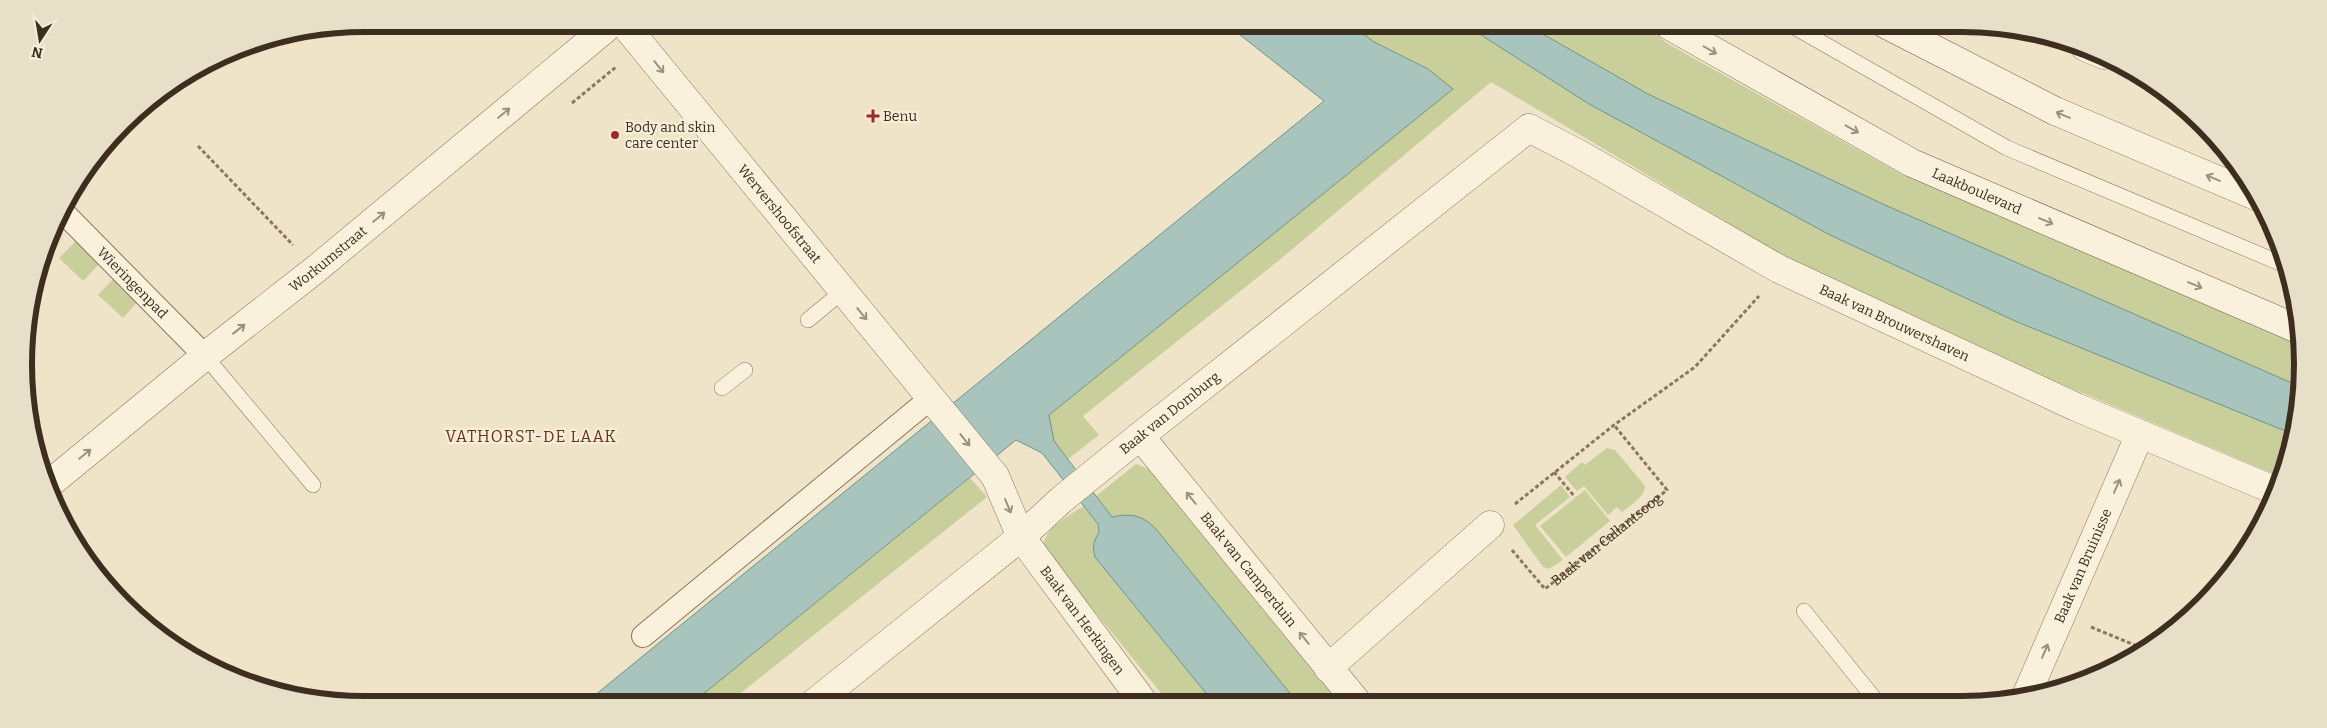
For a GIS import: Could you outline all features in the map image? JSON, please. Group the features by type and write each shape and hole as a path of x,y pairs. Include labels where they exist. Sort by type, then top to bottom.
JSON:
{"street":[{"name":"Workumstraat","path":"54,480 205,356 316,269 601,32"},
{"name":"Wervershoofstraat","path":"630,32 994,476 1021,537"},
{"name":"Laakboulevard","path":"1680,32 1912,163 2293,327"},
{"path":"1900,32 2055,112 2246,192"},
{"name":"Baak van Brouwershaven","path":"1529,128 1579,154 1779,269 2076,407 2270,488"},
{"name":"Baak van Domburg","path":"824,696 1021,537 1060,500 1529,128"},
{"name":"Wieringenpad","path":"67,216 205,356"},
{"path":"643,636 934,401"},
{"name":"Baak van Bruinisse","path":"2029,689 2140,434"},
{"name":"Baak van Camperduin","path":"1140,436 1352,696"},
{"path":"1328,668 1490,525"},
{"name":"Baak van Herkingen","path":"1021,537 1139,696"}],"lane":[{"path":"1803,32 2007,148 2279,262"},
{"path":"808,320 843,291"},
{"path":"205,356 313,485"},
{"path":"722,388 745,370"},
{"path":"1804,611 1872,696"}],"path":[{"path":"198,146 316,269"},
{"path":"1490,525 1614,425 1695,367 1750,307 1779,269"},
{"name":"Baak van Callantsoog","path":"1490,525 1545,589 1667,490 1614,425"},
{"path":"1554,472 1575,497"},
{"path":"2061,614 2137,646"}],"green space":[{"path":"1361,32 1476,32 1589,104 1830,235 2015,321 2287,432 2276,475 1917,323 1787,258 1491,82 1277,262 1083,416 1099,435 1068,459 1054,441 1049,415 1453,89 1428,69 1374,42"},
{"path":"1539,32 1651,32 1670,45 1901,174 2294,339 2294,384 1885,205 1648,94"},
{"path":"83,234 101,262 83,281 59,258"},
{"path":"116,276 141,298 123,318 98,295"},
{"path":"1607,448 1615,450 1645,486 1643,494 1633,504 1622,512 1617,507 1608,515 1584,486 1577,491 1565,477 1582,462 1585,465"},
{"path":"1136,464 1151,470 1335,696 1292,696 1156,529 1123,515 1112,517 1096,496"},
{"path":"970,478 987,497 737,696 701,696"},
{"path":"1561,485 1570,497 1535,525 1563,560 1549,569 1543,567 1513,525"},
{"path":"1585,490 1610,521 1566,557 1540,526"},
{"path":"1083,506 1098,524 1099,532 1094,542 1095,557 1208,696 1163,696 1045,550 1046,536 1064,519"}],"water":[{"path":"1236,32 1361,32 1374,42 1428,69 1453,89 1049,415 1054,441 1112,517 1136,516 1156,529 1292,696 1208,696 1095,557 1094,547 1099,532 1098,524 1042,453 1016,440 701,696 594,696 1324,101"},
{"path":"1476,32 1539,32 1648,94 1885,205 2294,384 2287,432 2015,321 1830,235 1589,104"}],"place":[{"name":"Benu","path":"873,116"},
{"name":"Body and skin care center","path":"615,135"}],"district":[{"name":"VATHORST-DE LAAK","path":"531,436"}]}
